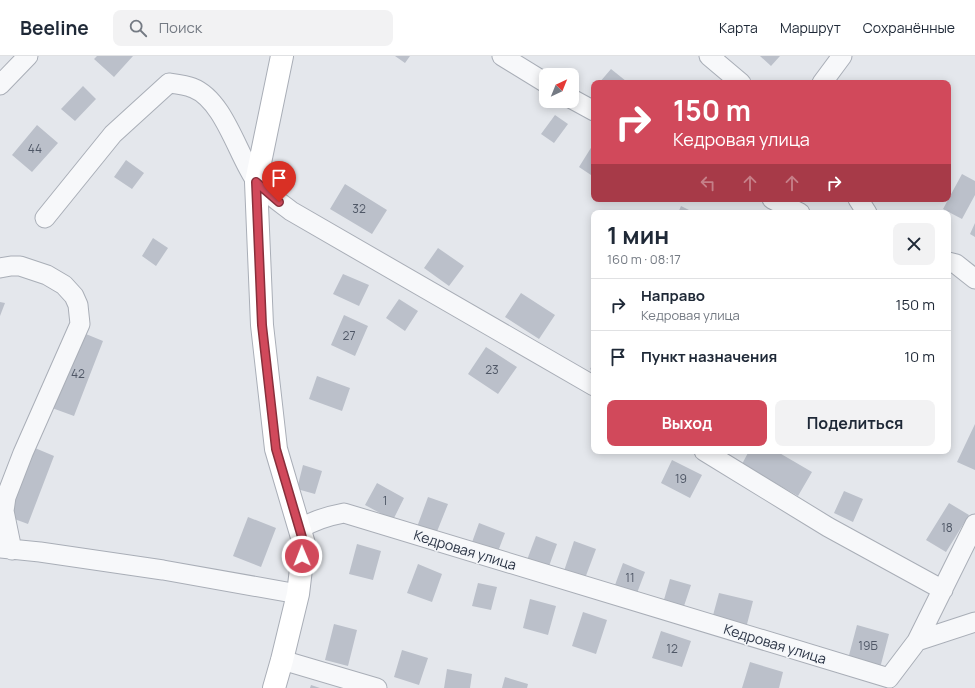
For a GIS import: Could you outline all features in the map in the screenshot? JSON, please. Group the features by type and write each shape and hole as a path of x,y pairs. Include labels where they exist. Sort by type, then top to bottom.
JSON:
{"street":[{"path":"0,85 28,56"},
{"path":"274,688 298,594 304,544 276,449 262,325 256,182 282,56"},
{"path":"502,56 539,79"},
{"path":"709,56 737,80"},
{"path":"824,80 842,56"},
{"path":"45,218 113,134 169,84 184,85 195,88 219,111 256,182 291,211 591,384"},
{"path":"579,103 591,109"},
{"path":"778,202 794,210"},
{"path":"952,263 975,279"},
{"path":"0,268 20,266 47,275 64,285 74,296 80,313 80,324 23,453 6,497 4,511 4,547 163,570 298,594"},
{"path":"709,454 828,527 943,590"},
{"name":"Кедровая улица","path":"300,529 320,518 344,513 889,678 917,641 975,524"},
{"path":"917,641 975,622"},
{"path":"282,660 377,688"}],"building":[{"path":"97,56 133,56 114,77 94,59"},
{"path":"395,56 410,56 405,63"},
{"path":"760,56 780,56 771,66"},
{"path":"611,69 625,80 602,80"},
{"path":"83,86 96,99 75,121 61,109"},
{"path":"555,115 568,124 554,143 541,134"},
{"path":"37,125 58,143 32,172 12,155"},
{"path":"591,148 591,175 579,167"},
{"path":"126,160 144,173 132,189 114,177"},
{"path":"962,174 975,181 975,195 962,219 951,213 951,210 943,209 947,202 951,202 951,194"},
{"path":"345,184 387,210 372,234 330,209"},
{"path":"681,206 689,210 679,210"},
{"path":"975,223 975,237 970,234"},
{"path":"153,238 168,248 156,266 142,256"},
{"path":"438,248 464,266 449,286 424,268"},
{"path":"343,274 369,285 359,306 333,294"},
{"path":"521,293 555,315 539,339 505,317"},
{"path":"399,299 418,311 405,331 386,318"},
{"path":"0,302 5,303 0,316"},
{"path":"344,315 368,326 355,356 331,345"},
{"path":"81,332 103,341 74,416 52,408"},
{"path":"486,347 517,367 498,394 468,374"},
{"path":"317,376 350,388 342,411 309,399"},
{"path":"975,424 975,470 957,462"},
{"path":"35,448 54,456 28,524 9,517"},
{"path":"747,454 781,454 812,472 798,496 742,464"},
{"path":"672,460 702,475 690,498 661,483"},
{"path":"303,465 322,471 315,494 297,489"},
{"path":"377,483 404,498 393,520 365,505"},
{"path":"844,491 863,499 853,522 834,513"},
{"path":"428,497 448,504 436,534 417,527"},
{"path":"949,503 969,515 946,552 926,540"},
{"path":"248,517 276,528 261,567 233,556"},
{"path":"479,523 505,533 497,554 471,545"},
{"path":"536,536 557,544 548,569 527,560"},
{"path":"574,541 596,549 584,581 563,574"},
{"path":"357,544 381,551 373,580 349,574"},
{"path":"623,563 645,572 637,593 615,585"},
{"path":"418,564 442,574 432,602 407,593"},
{"path":"670,579 691,585 683,609 663,603"},
{"path":"478,583 497,587 491,610 472,606"},
{"path":"719,593 753,601 746,628 712,619"},
{"path":"530,599 556,606 548,635 523,628"},
{"path":"583,612 607,620 596,654 572,646"},
{"path":"334,624 357,630 348,666 325,660"},
{"path":"857,625 889,634 880,668 848,659"},
{"path":"661,631 691,641 682,667 652,658"},
{"path":"402,650 428,658 419,685 394,677"},
{"path":"750,662 783,672 779,688 742,688"},
{"path":"447,669 472,674 470,688 444,688"},
{"path":"505,677 528,684 527,688 502,688"},
{"path":"311,685 320,688 310,688"}],"route":[{"path":"279,202 256,182 262,325 276,449 304,544 302,556"}]}
